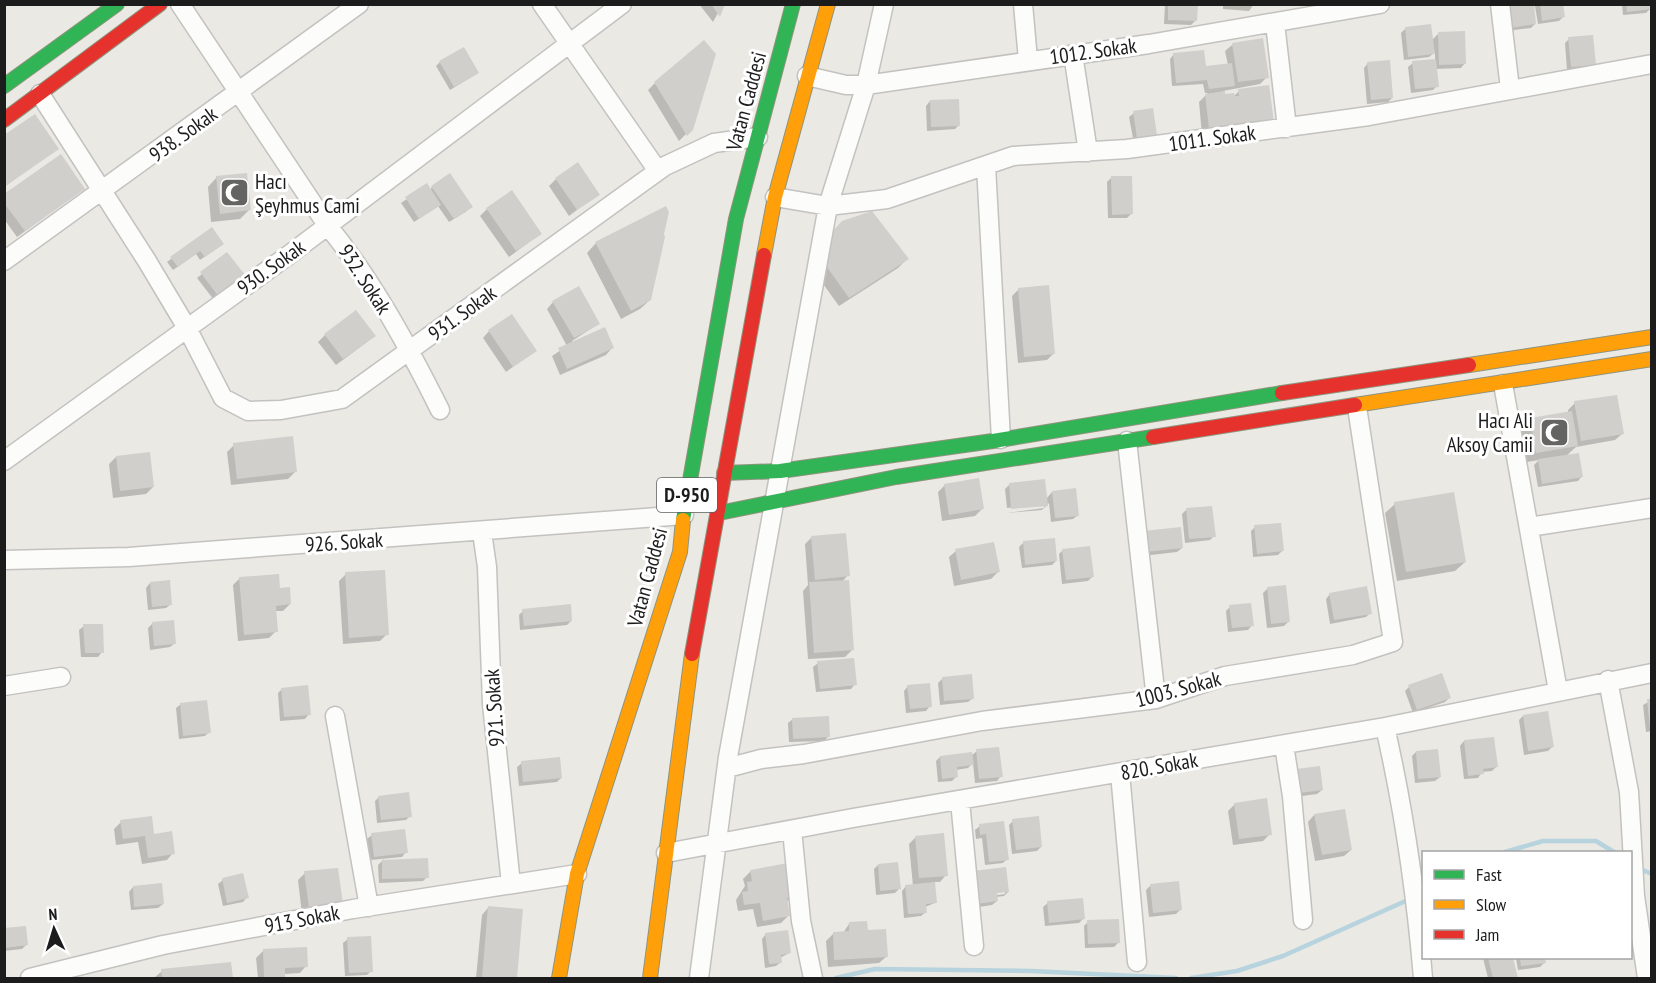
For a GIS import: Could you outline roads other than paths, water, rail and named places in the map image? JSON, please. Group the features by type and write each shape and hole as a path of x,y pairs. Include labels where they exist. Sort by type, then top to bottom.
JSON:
{"main road":[{"path":"4,86 117,4"},
{"path":"4,120 160,4"},
{"name":"Vatan Caddesi","path":"559,978 577,874 680,552 684,515 736,219 793,4"},
{"name":"D-950","path":"650,978 688,679 719,513 724,472 775,197 828,4"},
{"path":"724,472 780,471 1652,338"},
{"path":"719,513 896,477 1652,359"}],"street":[{"name":"932. Sokak","path":"180,4 327,225 351,254 411,351 440,410"},
{"name":"938. Sokak","path":"4,261 104,191 359,4"},
{"path":"542,4 658,171"},
{"name":"930. Sokak","path":"4,461 327,225 622,4"},
{"path":"699,978 727,768 828,206 866,85 884,4"},
{"path":"1023,4 1028,60"},
{"name":"1012. Sokak","path":"807,76 846,85 866,85 1275,23 1380,4"},
{"path":"1500,4 1510,89"},
{"path":"1275,23 1287,128"},
{"path":"1073,54 1088,152"},
{"name":"1011. Sokak","path":"775,197 828,206 887,199 1013,156 1088,152 1287,128 1369,116 1652,64"},
{"name":"931. Sokak","path":"39,94 104,191 187,328 223,398 248,411 281,410 342,399 658,171 714,143 758,137"},
{"path":"986,166 1001,439"},
{"path":"1503,384 1558,691"},
{"name":"1003. Sokak","path":"727,768 761,759 804,754 982,721 1156,699 1225,676 1353,655 1392,642 1357,406"},
{"path":"1126,441 1156,699"},
{"path":"1529,527 1652,508"},
{"name":"926. Sokak","path":"4,560 129,557 684,515"},
{"name":"921. Sokak","path":"482,532 487,567 492,704 511,884"},
{"name":"820. Sokak","path":"666,853 1385,727 1608,680 1652,673"},
{"path":"4,686 61,677"},
{"path":"1608,680 1629,792 1635,896 1647,978"},
{"path":"335,716 369,907"},
{"path":"1385,727 1399,788 1418,919 1423,978"},
{"path":"1284,745 1292,796 1303,920"},
{"path":"1120,773 1137,962"},
{"path":"960,801 974,946"},
{"path":"792,830 801,921 813,978"},
{"name":"913 Sokak","path":"30,978 164,945 369,907 577,874"}],"waterway":[{"path":"1508,851 1543,841 1596,841 1612,851"},
{"path":"1638,868 1652,874"},
{"path":"1191,978 1237,971 1283,956 1410,899"},
{"path":"836,978 875,969 1031,971 1176,978"}],"place":[{"name":"Hacı Şeyhmus Cami","path":"234,193"},
{"name":"Hacı Ali Aksoy Camii","path":"1554,432"}]}
